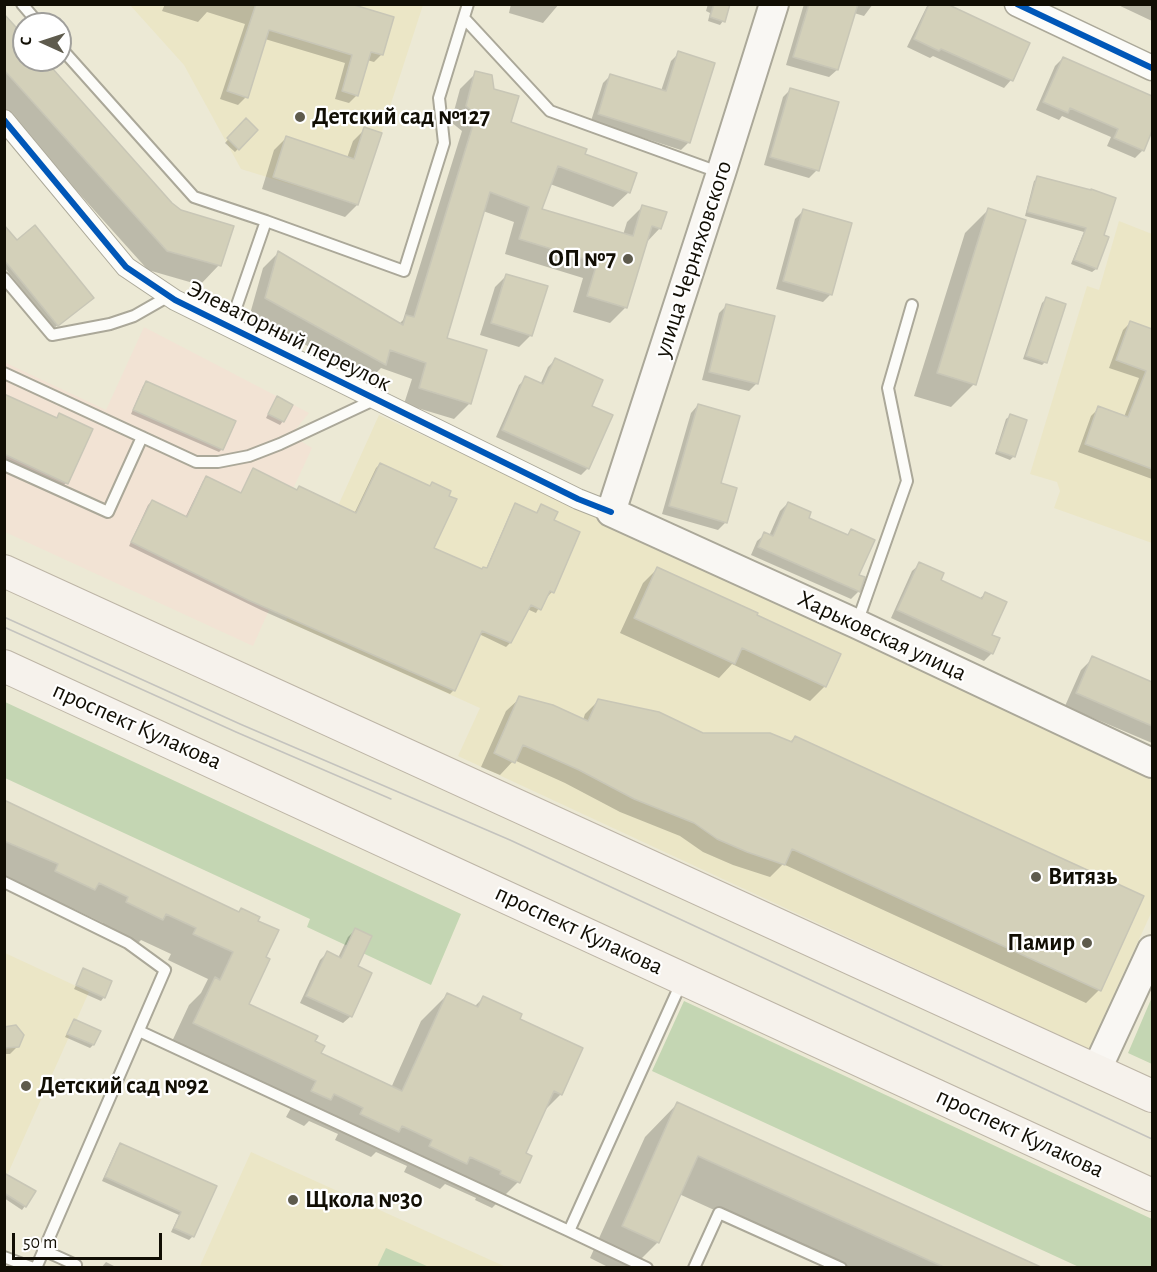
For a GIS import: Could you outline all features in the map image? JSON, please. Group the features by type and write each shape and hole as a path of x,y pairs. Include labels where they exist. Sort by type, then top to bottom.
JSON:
{"main road":[{"name":"улица Черняховского","path":"611,512 774,4"},
{"name":"Харьковская улица","path":"611,512 857,624 1152,763"},
{"path":"4,572 1152,1096"},
{"name":"проспект Кулакова","path":"4,666 1152,1195"},
{"path":"1096,1071 1152,950"}],"street":[{"path":"1017,4 1152,68"},
{"name":"Элеваторный переулок","path":"4,120 126,267 169,296 229,328 578,499 611,512"}],"lane":[{"path":"72,60 194,197 404,271 444,143 439,98 468,4"},
{"path":"465,18 550,111 721,173"},
{"path":"229,328 266,221"},
{"path":"4,278 51,335 110,324 134,316 169,296"},
{"path":"857,624 907,481 888,388 912,305"},
{"path":"4,373 196,462 218,462 249,456 376,399"},
{"path":"4,465 108,512 142,437"},
{"path":"4,882 128,943 165,970 34,1268 4,1257"},
{"path":"569,1231 684,978"},
{"path":"139,1031 646,1268"},
{"path":"694,1268 720,1213 841,1268"},
{"path":"43,1250 76,1265 75,1268"}],"shaded area":[{"name":"Детский сад №127","path":"130,5 423,5 358,205 241,169 184,65"},
{"path":"1119,221 1152,234 1152,543 1054,508 1060,491 1057,482 1030,474 1087,286 1099,290"},
{"path":"144,327 309,413 291,435 312,448 293,489 312,514 253,646 5,532 4,362 106,410"},
{"path":"379,415 1152,775 1152,911 1089,1049 458,756 480,708 286,621"},
{"name":"Детский сад №92","path":"5,953 89,992 5,1180"},
{"name":"Щкола №30","path":"251,1152 506,1267 199,1268"}],"green space":[{"path":"5,702 461,914 431,985 307,927 310,919 5,778"},
{"path":"1152,997 1152,1064 1128,1053"},
{"path":"684,1001 1152,1219 1152,1267 1079,1267 652,1071"},
{"path":"386,1248 429,1267 377,1267"}],"building":[{"path":"256,4 351,4 394,17 383,55 371,52 358,96 342,91 352,55 269,30 248,98 227,91"},
{"path":"714,4 730,4 725,22 710,17"},
{"path":"809,4 858,4 838,70 793,57"},
{"path":"929,4 947,4 1030,43 1013,81 914,39"},
{"path":"4,14 12,23 12,72 56,72 172,203 181,210 234,226 221,266 167,251 4,70"},
{"path":"678,51 715,63 690,143 598,114 610,74 666,91"},
{"path":"1063,57 1152,96 1152,131 1144,151 1114,138 1118,129 1070,108 1068,113 1043,102"},
{"path":"475,71 492,75 494,89 519,96 511,122 587,149 585,154 637,173 630,193 558,166 542,209 633,236 642,205 667,212 661,229 652,226 627,308 587,296 597,263 519,239 529,207 490,192 447,338 487,350 471,404 419,388 426,363 390,350 386,365 265,298 278,251 403,325 406,315 414,317 476,115 466,106"},
{"path":"790,88 839,102 819,171 770,157"},
{"path":"246,118 258,130 239,150 227,138"},
{"path":"364,127 382,133 358,205 273,177 286,136 354,159"},
{"path":"1037,176 1091,189 1116,198 1104,235 1109,237 1097,269 1074,260 1086,228 1027,212"},
{"path":"988,208 1026,220 976,385 937,373"},
{"path":"803,209 852,223 832,295 783,281"},
{"path":"4,225 17,240 35,225 94,298 58,326 4,260"},
{"path":"506,274 548,286 532,336 491,323"},
{"path":"1046,297 1066,304 1047,363 1026,356"},
{"path":"726,304 775,316 758,384 709,372"},
{"path":"1130,321 1152,329 1152,469 1085,444 1098,406 1128,417 1146,371 1116,360"},
{"path":"555,358 603,380 592,406 613,415 589,469 502,430 525,376 543,384"},
{"path":"146,381 236,421 223,450 133,410"},
{"path":"4,394 57,418 59,413 93,429 68,484 4,454"},
{"path":"277,396 293,405 284,422 268,414"},
{"path":"698,404 740,416 721,483 737,488 727,523 669,506"},
{"path":"1010,414 1027,420 1015,457 997,451"},
{"path":"380,463 430,486 432,482 451,491 449,496 457,499 434,548 482,569 487,568 515,503 537,513 541,504 558,512 554,520 580,532 554,593 550,591 541,610 531,605 511,643 482,631 455,691 248,600 131,542 152,500 187,517 206,476 241,493 253,468 297,490 299,486 356,513"},
{"path":"788,502 811,512 809,518 848,535 851,529 875,540 859,575 865,577 860,592 758,547 764,532 773,536"},
{"path":"919,562 944,573 941,580 982,599 985,592 1007,602 992,635 1000,638 993,654 897,610"},
{"path":"657,567 841,654 826,687 742,648 735,664 634,618"},
{"path":"1092,656 1152,682 1152,726 1076,693"},
{"path":"519,696 553,705 588,721 598,699 659,712 703,733 770,733 792,742 795,736 1144,896 1101,991 792,849 785,865 717,839 694,823 634,799 579,770 523,745 515,763 494,753"},
{"path":"4,800 239,912 241,908 260,917 258,921 279,930 266,957 270,959 249,1004 318,1036 315,1041 325,1046 321,1053 402,1091 447,993 478,1007 483,996 522,1014 520,1019 583,1048 562,1095 554,1091 526,1153 532,1156 520,1183 500,1174 501,1171 470,1157 467,1164 429,1146 432,1140 402,1126 399,1132 360,1114 363,1108 334,1094 331,1100 311,1091 316,1081 193,1023 215,977 220,980 233,952 193,934 196,928 166,914 163,920 126,902 128,897 99,883 95,890 55,871 58,864 4,841"},
{"path":"355,928 372,936 358,966 372,973 352,1017 306,996 327,951 341,958"},
{"path":"83,968 112,981 105,998 76,985"},
{"path":"74,1019 101,1031 94,1045 67,1034"},
{"path":"16,1025 24,1035 19,1047 4,1048 4,1027"},
{"path":"677,1102 1043,1268 946,1268 698,1156 659,1243 622,1226"},
{"path":"120,1143 217,1186 194,1237 174,1228 181,1212 105,1177"},
{"path":"4,1173 36,1191 26,1207 4,1193"}],"tram line":[{"path":"4,617 240,724 510,840 1152,1139"},
{"path":"4,627 391,799"}],"cycle path":[{"path":"1017,4 1152,68"},
{"path":"4,120 126,267 175,300 578,499 611,512"}],"place":[{"name":"Детский сад №127","path":"300,117"},
{"name":"ОП №7","path":"628,259"},
{"name":"Витязь","path":"1036,877"},
{"name":"Памир","path":"1087,943"},
{"name":"Детский сад №92","path":"26,1086"},
{"name":"Щкола №30","path":"293,1200"}]}
